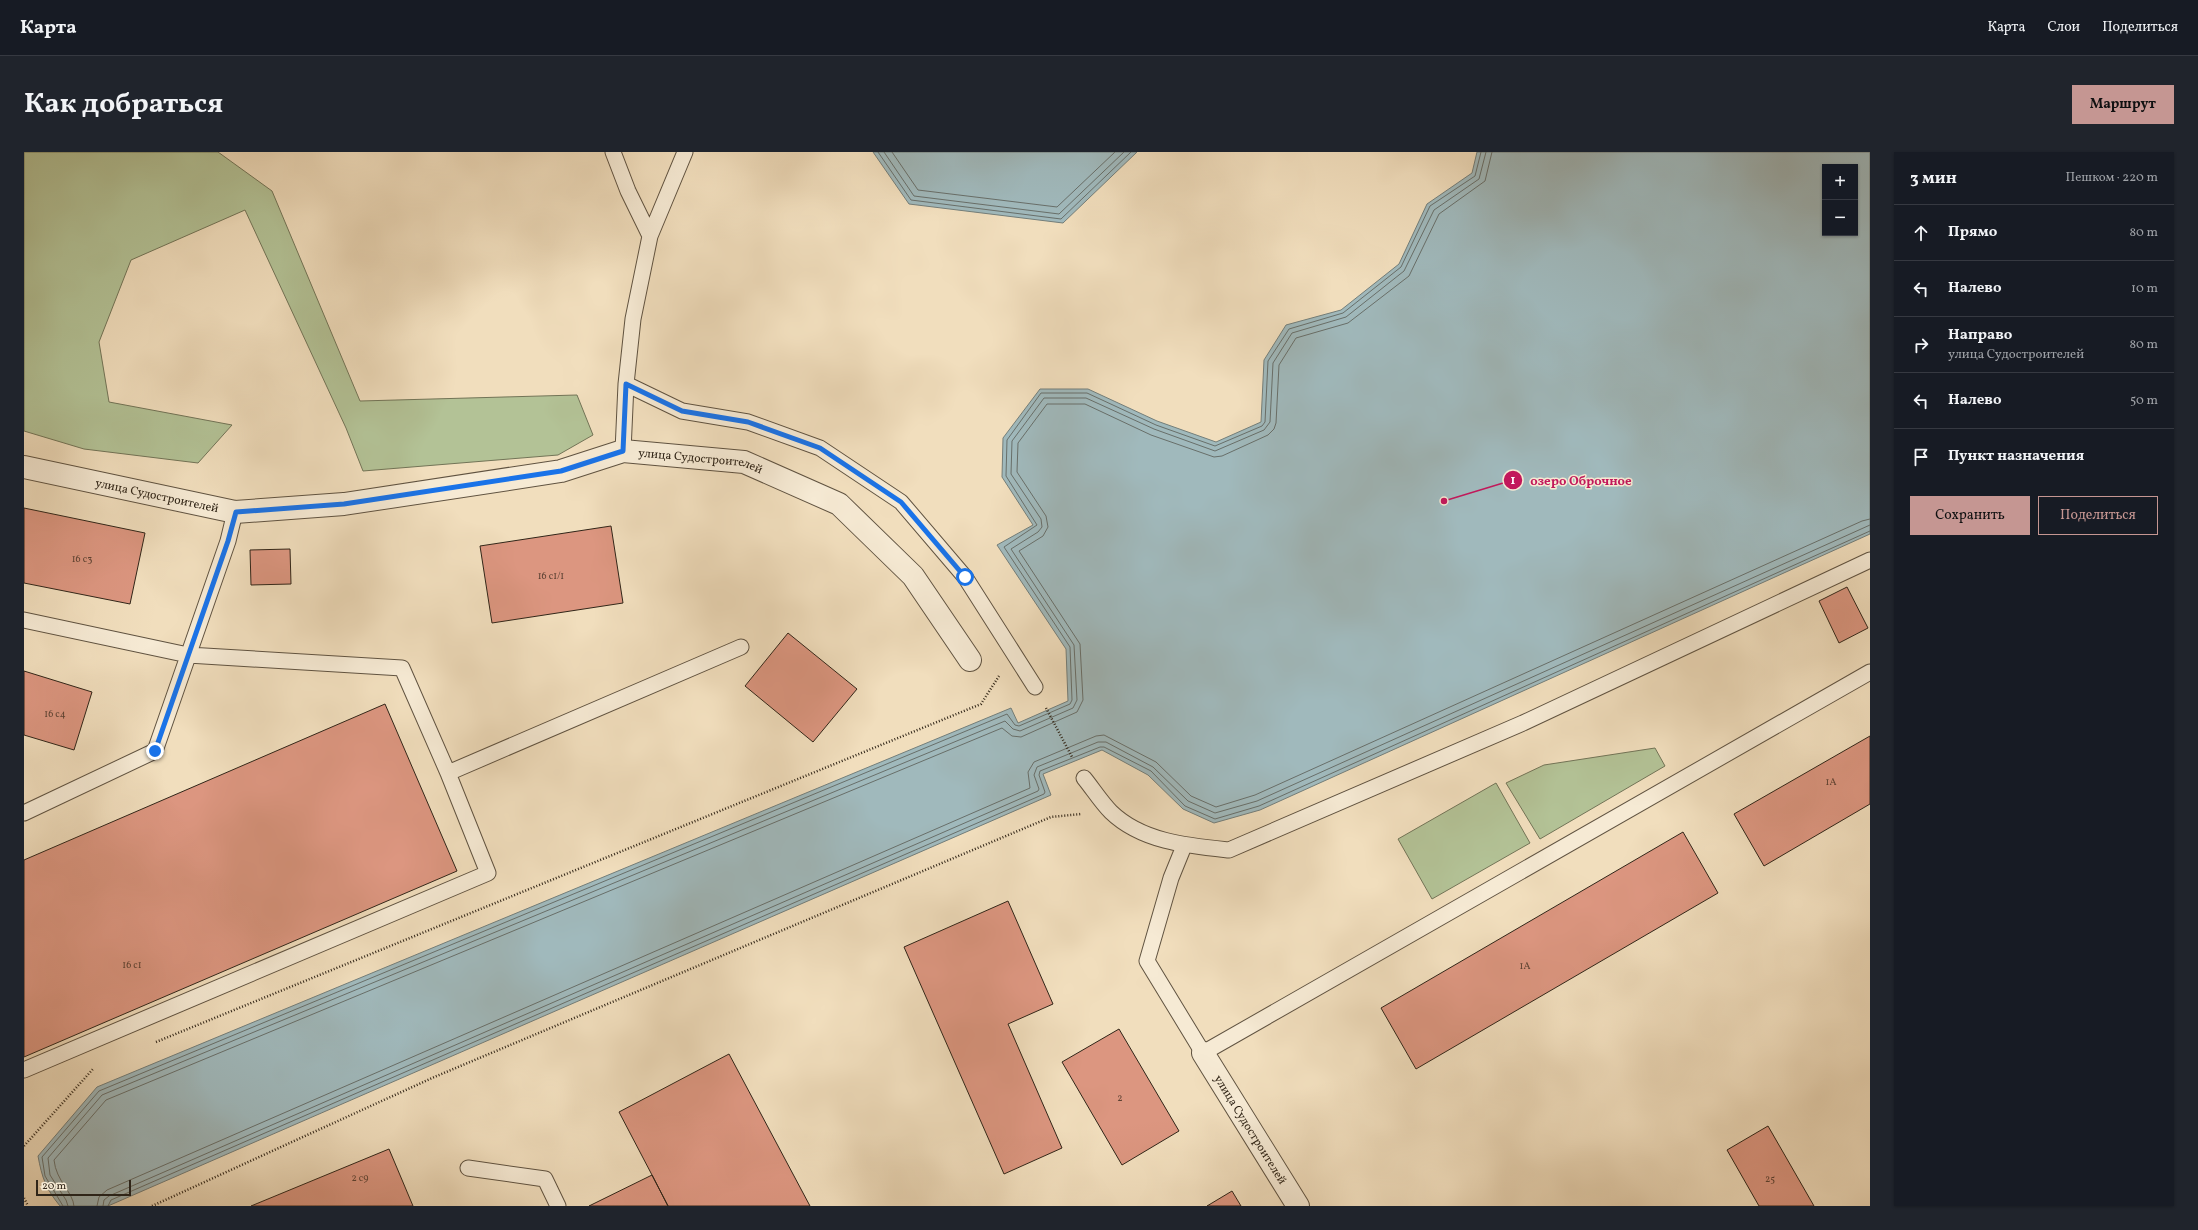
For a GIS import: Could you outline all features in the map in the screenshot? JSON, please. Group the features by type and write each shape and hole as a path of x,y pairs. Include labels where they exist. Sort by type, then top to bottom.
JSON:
{"street":[{"name":"улица Судостроителей","path":"24,467 236,512 344,504 561,471 623,451 744,462 839,504 913,576 970,660"},
{"name":"улица Судостроителей","path":"1203,1053 1298,1206"}],"lane":[{"path":"613,152 628,191 650,236"},
{"path":"623,451 626,384 633,319 650,236 685,152"},
{"path":"626,384 682,411 748,422 820,448 901,502 965,577 1035,687"},
{"path":"24,813 155,751 228,541 236,512"},
{"path":"1084,778 1111,812 1137,830 1184,846 1229,850 1523,722 1870,560"},
{"path":"24,620 188,655 402,668 448,773 488,873 24,1070"},
{"path":"448,773 741,647"},
{"path":"1184,846 1171,878 1147,961 1203,1053 1870,672"},
{"path":"468,1168 545,1179 558,1206"}],"path":[{"path":"151,1045 981,704 1003,670"},
{"path":"1045,706 1073,759"},
{"path":"152,1206 432,1078 1051,817 1111,812"},
{"path":"24,1146 92,1069 100,1066"},
{"path":"24,1198 28,1206"}],"green space":[{"path":"24,152 218,152 272,191 360,401 577,395 593,435 558,455 363,471 346,428 245,210 131,260 99,342 109,402 232,425 198,463 84,449 24,431"},
{"path":"1655,748 1665,766 1540,839 1506,783 1544,765"},
{"path":"1496,783 1530,843 1432,899 1398,839"}],"water":[{"path":"873,152 1137,152 1063,223 909,204"},
{"path":"1477,152 1870,152 1870,534 1260,810 1214,823 1183,809 1148,775 1102,750 1043,774 1051,795 108,1206 60,1206 55,1200 45,1183 38,1156 97,1087 1011,708 1018,723 1068,701 1066,649 997,545 1033,525 1002,477 1003,438 1040,389 1088,389 1157,421 1216,442 1261,422 1264,360 1286,325 1341,310 1399,264 1427,204 1472,173"}],"building":[{"path":"24,508 145,533 130,604 24,583"},
{"path":"611,526 623,603 492,623 480,546"},
{"path":"290,549 291,584 251,585 250,550"},
{"path":"1847,587 1868,628 1839,643 1819,601"},
{"path":"788,633 857,689 813,742 745,686"},
{"path":"24,671 92,692 74,750 24,735"},
{"path":"385,704 457,871 24,1057 24,860"},
{"path":"1870,736 1870,804 1764,866 1734,814"},
{"path":"1683,832 1718,893 1416,1069 1381,1008"},
{"path":"1008,901 1053,1004 1008,1024 1062,1148 1004,1174 904,947"},
{"path":"1119,1029 1179,1131 1122,1165 1062,1062"},
{"path":"729,1054 810,1206 668,1206 619,1112"},
{"path":"1768,1126 1814,1206 1759,1206 1727,1150"},
{"path":"389,1149 413,1206 251,1206"},
{"path":"652,1175 668,1206 589,1206"},
{"path":"1232,1191 1241,1206 1207,1206"}],"place":[{"name":"озеро Оброчное","path":"1444,501"}],"route":[{"path":"155,751 228,541 236,512 344,504 561,471 623,451 626,384 682,411 748,422 820,448 901,502 965,577"}]}
